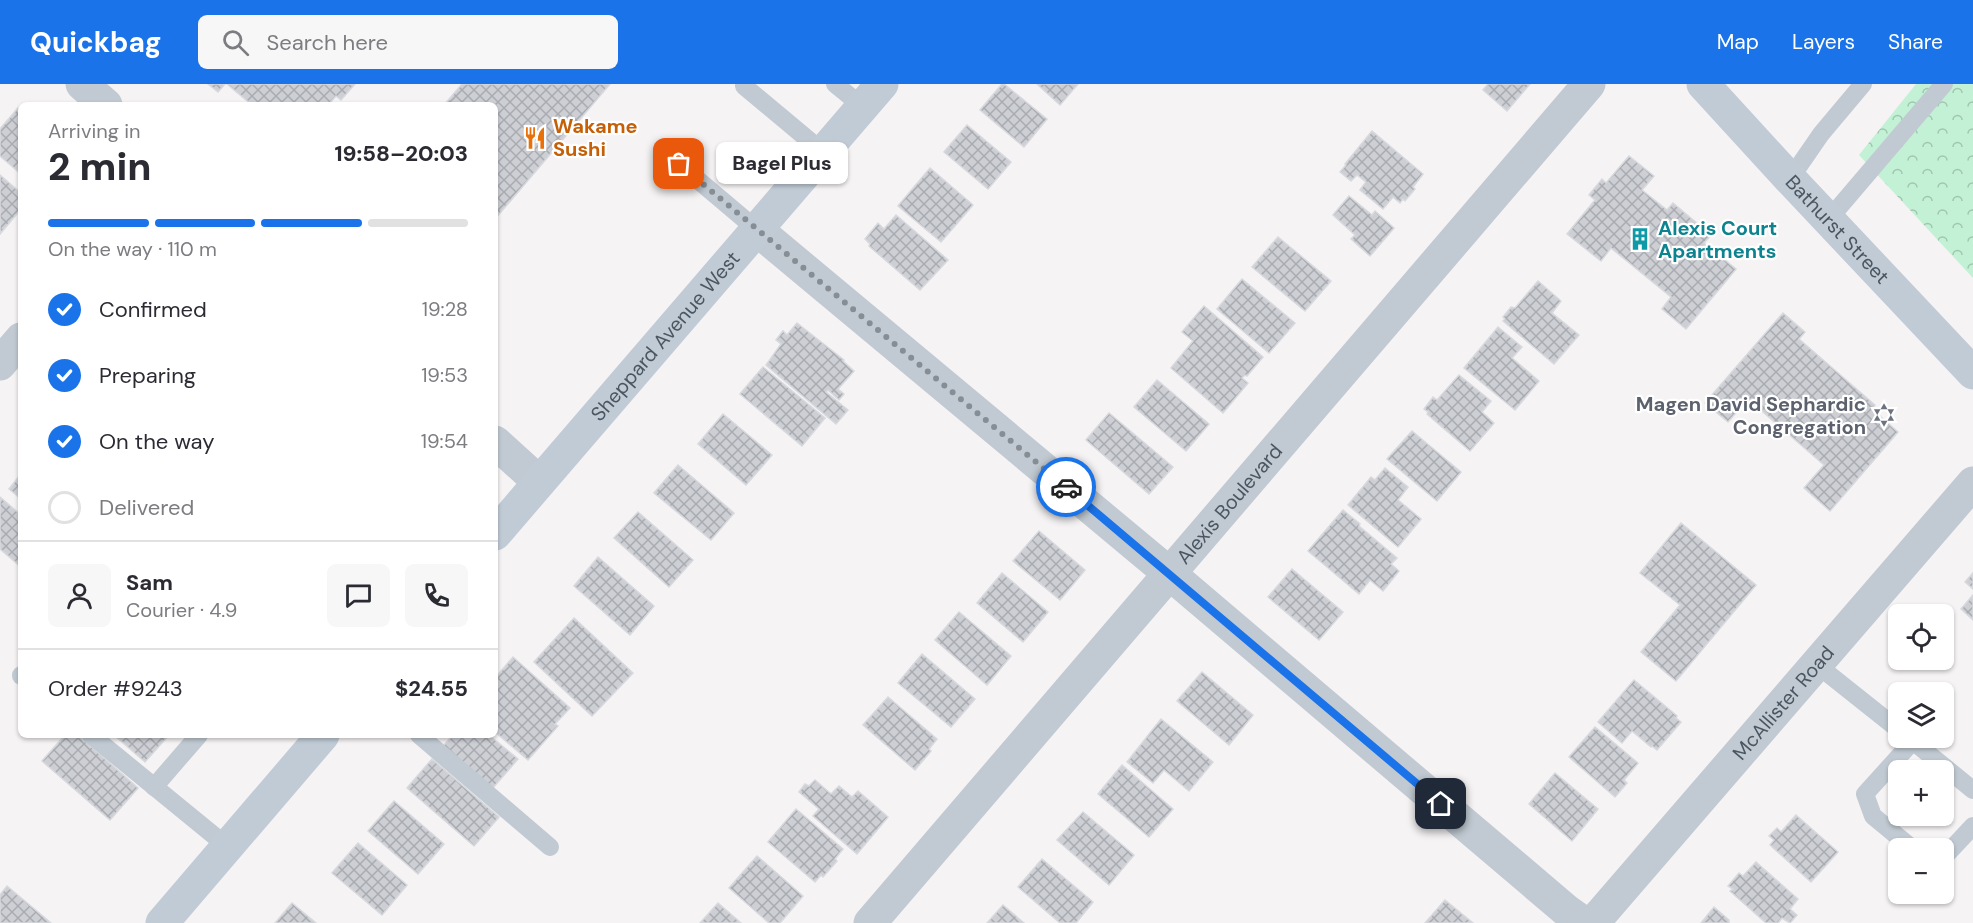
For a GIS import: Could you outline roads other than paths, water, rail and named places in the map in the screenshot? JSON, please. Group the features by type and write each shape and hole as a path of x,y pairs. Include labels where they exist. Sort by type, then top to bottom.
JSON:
{"main road":[{"name":"Bathurst Street","path":"1703,84 1973,373"},
{"name":"Sheppard Avenue West","path":"498,530 872,95"},
{"path":"162,923 319,738"}],"street":[{"path":"82,84 103,102"},
{"name":"Alexis Boulevard","path":"870,923 1590,84"},
{"path":"756,229 1584,923"},
{"path":"0,364 18,343"},
{"path":"498,445 539,482"},
{"name":"McAllister Road","path":"1593,923 1973,483"}],"lane":[{"path":"835,84 872,95"},
{"path":"1790,179 1821,134 1863,84"},
{"path":"1828,219 1944,84"},
{"path":"744,86 823,152"},
{"path":"679,164 756,229"},
{"path":"1816,664 1888,721"},
{"path":"96,738 228,847"},
{"path":"154,787 196,738"},
{"path":"423,738 550,847"},
{"path":"1898,748 1865,794 1873,816 1900,838"},
{"path":"1922,748 1973,790"},
{"path":"1954,846 1973,826"}],"place":[{"name":"Wakame Sushi","path":"535,138"},
{"name":"Bagel Plus","path":"679,164"},
{"name":"Alexis Court Apartments","path":"1640,239"},
{"name":"Magen David Sephardic Congregation","path":"1884,415"}]}
